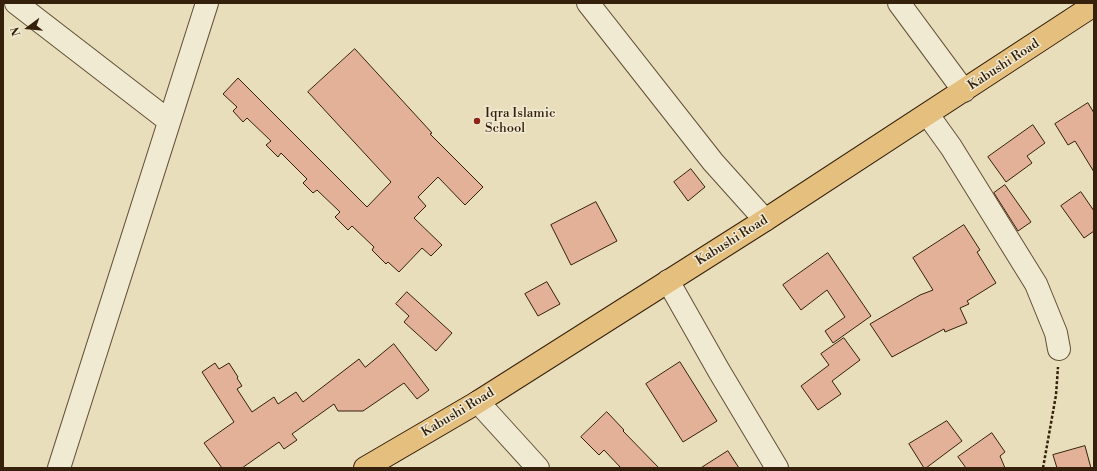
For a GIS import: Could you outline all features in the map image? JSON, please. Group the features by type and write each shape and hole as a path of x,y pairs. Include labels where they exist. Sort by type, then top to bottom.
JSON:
{"main road":[{"name":"Kabushi Road","path":"365,468 478,402 765,220 1094,6"}],"street":[{"path":"16,3 169,121"},
{"path":"60,468 207,3"},
{"path":"588,3 713,162 765,220"},
{"path":"900,3 964,91"},
{"path":"928,115 951,147 1036,284 1056,333 1059,349"},
{"path":"668,281 719,371 777,468"},
{"path":"478,402 538,468"}],"path":[{"path":"1043,468 1056,395 1059,349"}],"building":[{"path":"355,49 432,133 430,134 483,187 465,205 438,177 418,197 426,206 414,218 442,245 431,256 422,248 399,272 388,262 386,264 372,250 374,247 352,226 348,230 335,217 340,212 317,190 313,193 303,183 307,179 281,153 278,157 266,145 271,141 247,118 243,122 233,111 237,107 223,94 238,78 367,207 391,182 308,92"},
{"path":"1088,103 1094,113 1094,172 1075,141 1068,145 1055,124"},
{"path":"1033,125 1045,143 1027,156 1032,163 1006,182 988,157"},
{"path":"691,169 705,187 688,201 674,182"},
{"path":"1005,185 1031,222 1018,231 994,193"},
{"path":"1081,192 1094,211 1094,231 1084,238 1061,206"},
{"path":"596,202 617,241 571,265 551,225"},
{"path":"964,225 980,250 977,252 996,283 967,301 969,304 960,308 967,323 945,332 944,329 892,357 870,324 920,295 933,290 913,258"},
{"path":"828,253 871,316 833,343 825,331 845,317 827,290 801,310 783,285"},
{"path":"547,282 560,304 538,316 525,294"},
{"path":"407,292 452,333 436,351 404,322 409,316 396,304"},
{"path":"844,338 860,360 832,381 841,394 818,410 801,386 829,365 821,354"},
{"path":"394,344 429,390 417,399 404,383 363,411 338,411 334,404 292,434 297,440 284,449 279,442 242,468 222,468 204,443 234,422 202,372 215,363 219,369 229,363 242,386 237,389 252,412 274,397 278,404 296,392 303,402 359,359 365,367"},
{"path":"680,362 717,421 683,442 646,384"},
{"path":"607,412 624,430 623,431 659,468 621,468 604,450 599,455 581,437"},
{"path":"947,421 962,441 924,468 909,444"},
{"path":"992,433 1005,452 1000,456 1005,468 966,468 958,457"},
{"path":"1085,446 1091,468 1057,468 1053,455"},
{"path":"728,451 739,468 701,468"}],"place":[{"name":"Iqra Islamic School","path":"477,121"}]}
